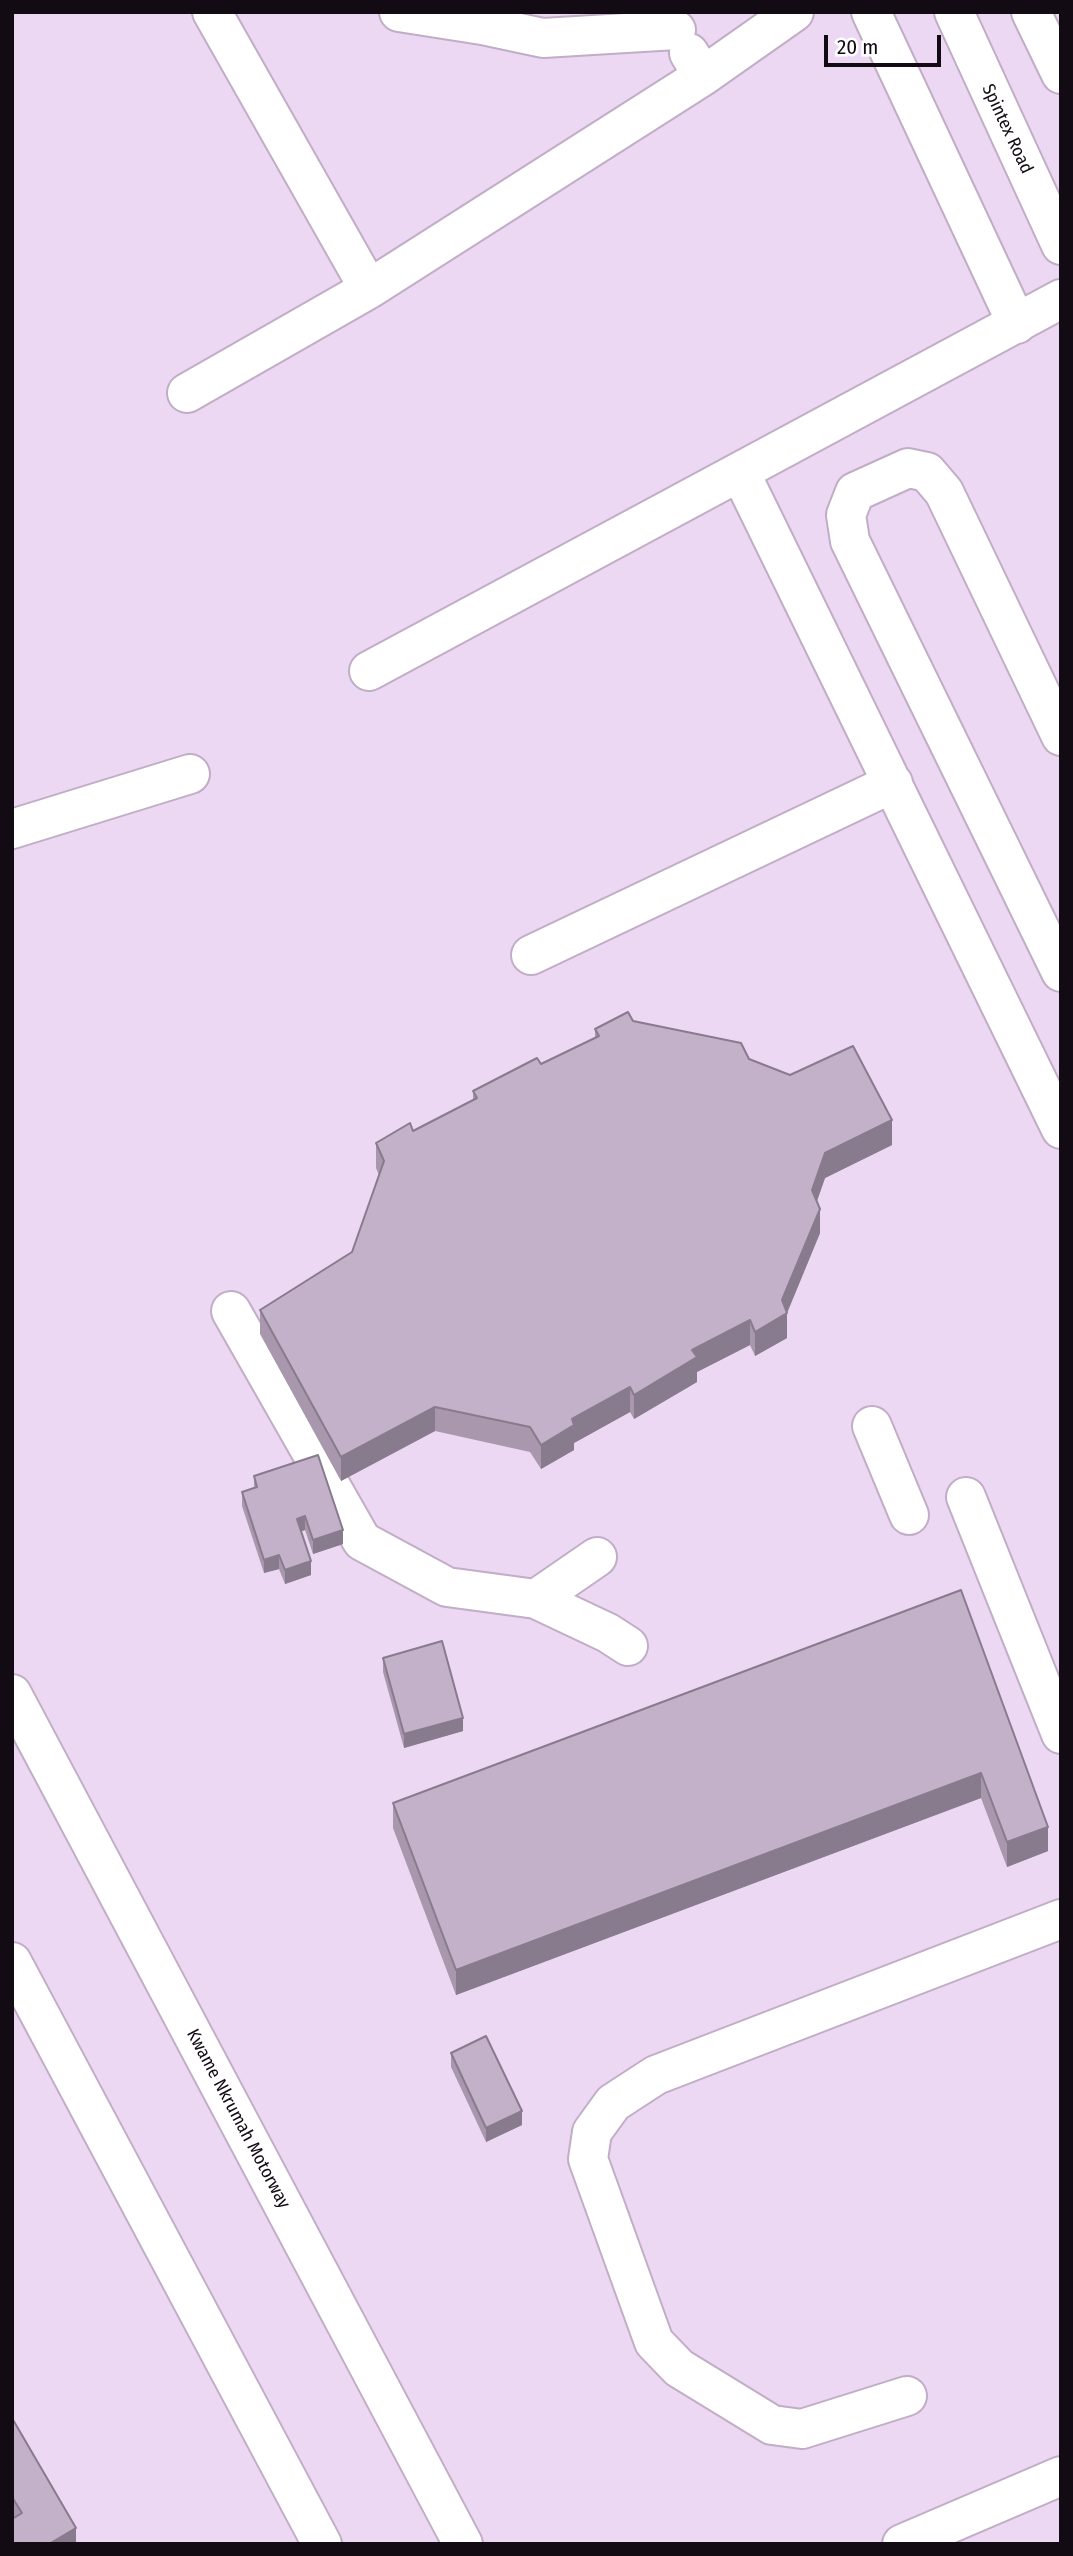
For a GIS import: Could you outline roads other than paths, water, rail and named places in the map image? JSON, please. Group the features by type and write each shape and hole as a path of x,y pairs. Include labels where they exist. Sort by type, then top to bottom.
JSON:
{"main road":[{"path":"212,12 369,289"},
{"path":"399,12 543,38 671,21 702,76"},
{"path":"187,393 369,289 702,76 794,12"},
{"path":"871,12 1017,324"},
{"name":"Spintex Road","path":"954,12 1061,245"},
{"path":"1031,12 1061,74"},
{"path":"369,671 1061,299"},
{"path":"1061,736 944,492 927,472 908,468 855,492 846,515 850,541 1061,972"},
{"path":"740,472 1061,1129"},
{"path":"12,829 190,774"},
{"path":"531,955 893,783"},
{"path":"231,1311 362,1541 447,1587 537,1599 628,1646"},
{"path":"872,1426 909,1515"},
{"path":"966,1497 1061,1734"},
{"path":"537,1599 597,1558"},
{"name":"Kwame Nkrumah Motorway","path":"12,1694 463,2544"},
{"path":"907,2396 803,2429 772,2425 679,2368 654,2342 588,2159 592,2132 613,2103 656,2075 1061,1919"},
{"path":"12,1962 322,2544"},
{"path":"902,2544 1061,2476"}]}
